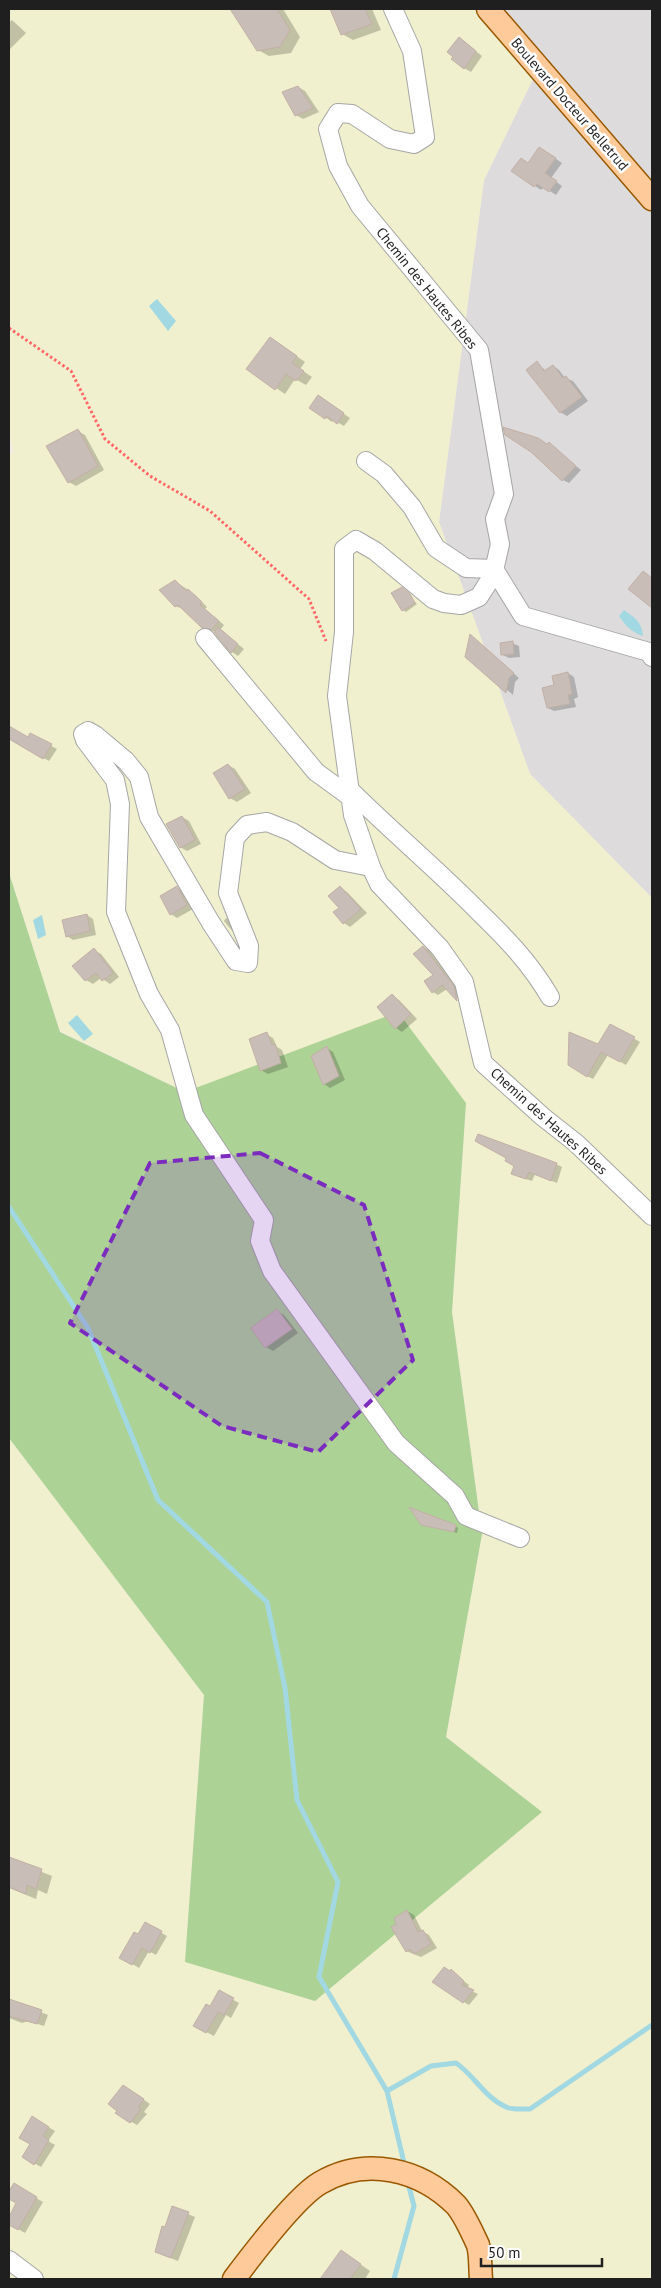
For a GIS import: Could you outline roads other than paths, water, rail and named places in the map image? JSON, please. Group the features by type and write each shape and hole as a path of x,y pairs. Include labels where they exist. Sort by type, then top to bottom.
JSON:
{"main road":[{"name":"Boulevard Docteur Belletrud","path":"488,9 652,199"},
{"path":"234,2279 304,2196 320,2183 347,2172 367,2168 389,2168 423,2180 457,2206 478,2247 481,2279"}],"street":[{"name":"Chemin des Hautes Ribes","path":"393,9 412,51 425,137 414,144 390,139 352,114 338,113 328,129 338,166 360,206 479,350 504,494 495,520 500,544 494,569 479,597 461,606 444,604 433,599 375,551 356,540 344,549 344,632 337,696 353,815 371,867 380,884 440,948 464,982 477,1044 483,1063 543,1118 576,1143 652,1216"},
{"path":"366,461 384,474 412,508 436,548 466,568 494,569 523,616 649,652 652,656"},
{"path":"205,638 316,772 349,792 443,876 513,945 538,975 550,997"},
{"path":"371,867 335,860 292,832 267,822 247,825 236,838 228,893 249,946 248,963 236,961 149,817 139,777 126,761 94,735 88,732 83,734 85,740 115,780 120,804 116,912 150,994 170,1030 194,1115 264,1220 260,1241 272,1271 396,1443 455,1496 466,1516 520,1538"},
{"path":"9,2260 34,2279"}],"water":[{"path":"157,299 176,321 168,331 149,306"},
{"path":"624,610 635,618 643,636 632,631 619,616"},
{"path":"42,915 46,935 38,939 33,920"},
{"path":"77,1015 93,1034 84,1041 68,1023"}],"waterway":[{"path":"9,1207 88,1328 158,1500 267,1602 285,1688 297,1800 338,1882 319,1977 387,2091 405,2167"},
{"path":"387,2091 431,2066 456,2063 499,2103 511,2109 530,2109 652,2025"},
{"path":"394,2279 414,2206 408,2183"}]}
